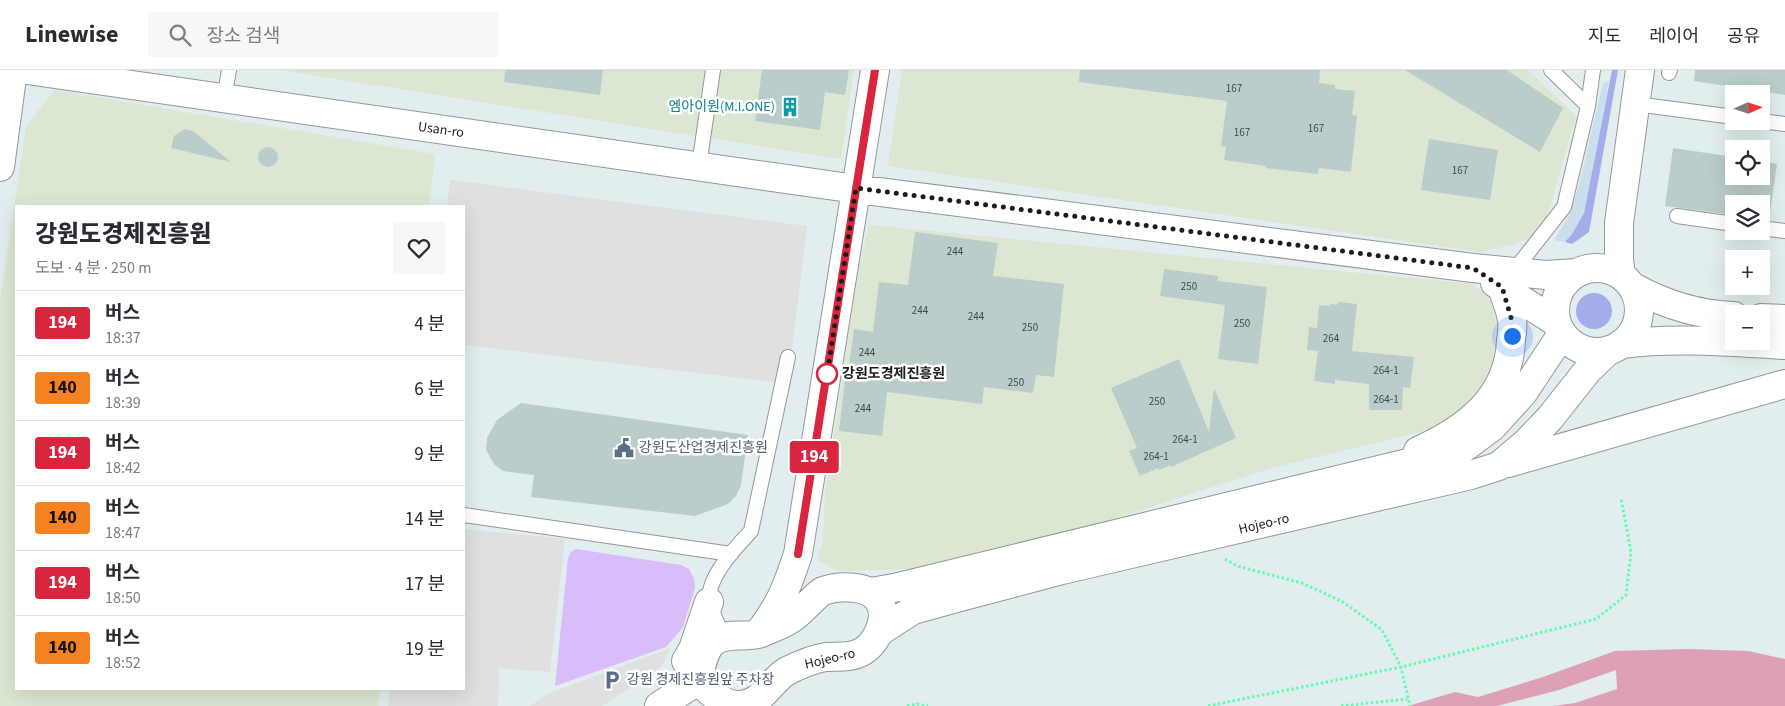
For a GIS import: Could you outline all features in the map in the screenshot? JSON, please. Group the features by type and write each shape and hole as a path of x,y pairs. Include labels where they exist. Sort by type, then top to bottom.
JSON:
{"street":[{"path":"0,167 14,70"},
{"name":"Usan-ro","path":"27,70 856,188 1473,268 1508,279 1582,271"},
{"path":"758,634 774,614 786,591 798,554 875,70"},
{"path":"1615,347 1631,335 1637,323 1639,310 1638,299 1627,281 1619,260 1619,223 1640,70"},
{"path":"1374,470 1404,465 1461,450 1492,427 1523,393 1559,328 1555,308 1557,295 1564,282 1607,252 1619,223"},
{"path":"1582,271 1606,270 1674,306 1725,316"},
{"path":"1508,279 1559,328 1571,344 1583,350 1596,352 1653,340 1785,345"},
{"path":"1374,470 1438,442 1476,416 1501,385 1511,352 1512,321 1508,279"},
{"path":"1770,318 1785,319"},
{"name":"Hojeo-ro","path":"699,680 720,704 740,705 758,699 786,671 812,661 857,654 863,651 873,642 879,632 913,610 1062,570 1462,477 1499,466 1526,443 1550,418 1588,370 1615,347"},
{"path":"1499,466 1785,384"},
{"name":"Hojeo-ro","path":"822,592 840,588 852,588 871,592 894,588 1374,470"},
{"path":"660,705 699,680 702,660 716,642 758,634 793,618 822,592 802,571 798,554"},
{"path":"871,592 880,601 882,610 883,621 879,632"},
{"path":"709,602 716,642"},
{"path":"660,705 693,649 709,602"}],"lane":[{"path":"224,98 229,70"},
{"path":"699,166 713,70"},
{"path":"1551,70 1588,106"},
{"path":"1508,279 1564,207 1588,106 1593,70"},
{"path":"1636,104 1725,116"},
{"path":"1770,122 1785,124"},
{"path":"1677,216 1725,223"},
{"path":"1770,229 1785,231"},
{"path":"709,602 713,578 751,531 788,357"},
{"path":"465,515 731,554"}],"path":[{"path":"1208,706 1401,667 1596,619 1626,595 1630,552 1621,498"},
{"path":"1192,540 1238,566 1302,583 1343,602 1382,630 1401,667 1410,706"},
{"path":"1340,706 1407,699"},
{"path":"907,706 917,704 928,706"}],"shaded area":[{"path":"280,70 854,70 841,159"},
{"path":"902,70 1528,70 1576,116 1548,214 1538,235 1514,244 1481,252 888,166"},
{"path":"1612,70 1618,70 1589,232 1572,244 1565,242 1584,213"},
{"path":"1609,81 1584,213 1565,242 1554,240 1568,217 1579,186 1603,83"},
{"path":"54,90 435,154 429,205 15,205 15,690 380,690 378,706 0,706 0,300 26,127"},
{"path":"450,180 807,226 788,384 465,345 465,205 447,205"},
{"path":"869,225 1473,284 1491,301 1496,322 1492,371 1466,408 1426,431 1275,467 1072,532 920,569 838,571 817,559 823,541 825,495 858,271"},
{"path":"1594,293 1601,294 1607,298 1611,304 1611,318 1607,324 1601,328 1594,329 1587,328 1581,324 1577,318 1576,311 1577,304 1581,298 1587,294"},
{"path":"465,529 565,539 550,672 499,668 498,706 388,706 390,690 465,690"},
{"path":"576,549 681,565 689,569 694,579 695,588 683,627 666,647 555,686 568,558 571,552"},
{"name":"강원 경제진흥원앞 주차장","path":"671,648 661,667 602,706 530,706 547,694"},
{"path":"1688,649 1748,651 1785,659 1785,706 1553,706 1575,703 1617,689 1616,670 1559,690 1497,706 1408,706 1455,692 1478,697 1543,677 1615,651"}],"building":[{"path":"505,70 603,70 600,95 504,82"},
{"name":"엠아이원(M.I.ONE)","path":"762,70 849,70 845,95 825,92 820,130 755,121"},
{"path":"1080,70 1320,70 1319,83 1335,85 1335,89 1355,91 1352,115 1357,116 1351,172 1319,168 1318,174 1266,168 1266,166 1224,160 1226,147 1221,146 1227,101 1079,82"},
{"path":"1405,70 1507,70 1563,108 1540,152"},
{"path":"1695,70 1785,70 1785,95 1770,93 1770,85 1725,86 1694,81"},
{"path":"185,129 193,131 231,162 171,148 174,136"},
{"path":"1429,139 1498,150 1490,200 1421,190"},
{"path":"268,147 275,150 278,157 275,164 268,167 261,164 258,157 261,150"},
{"path":"1673,148 1725,156 1725,185 1770,185 1770,163 1777,164 1770,213 1770,195 1725,195 1725,214 1665,206"},
{"path":"915,232 998,243 993,276 1064,284 1054,377 1036,375 1033,393 984,387 982,404 887,392 882,436 839,431 854,329 873,332 879,282 908,285"},
{"path":"1164,269 1218,276 1218,281 1267,287 1258,364 1218,359 1225,305 1160,296"},
{"path":"1338,302 1357,304 1352,351 1414,357 1410,388 1403,387 1402,410 1369,410 1369,384 1335,380 1335,384 1314,381 1318,351 1307,350 1309,327 1317,328 1319,305 1337,305"},
{"path":"1179,359 1209,432 1214,388 1236,438 1171,467 1170,465 1159,470 1158,468 1140,476 1129,451 1137,448 1111,388"},
{"path":"521,403 748,435 741,485 736,496 728,504 695,516 531,497 534,475 503,471 494,464 486,450 487,438 497,420"}],"bus line":[{"name":"194","path":"798,554 875,70"}],"place":[{"name":"엠아이원(M.I.ONE)","path":"790,107"},
{"name":"강원도경제진흥원","path":"827,374"},
{"name":"강원도산업경제진흥원","path":"624,448"},
{"name":"강원 경제진흥원앞 주차장","path":"612,680"}],"route":[{"path":"827,374 826,381 856,188 1473,268 1502,287 1512,321 1512,336"}]}
